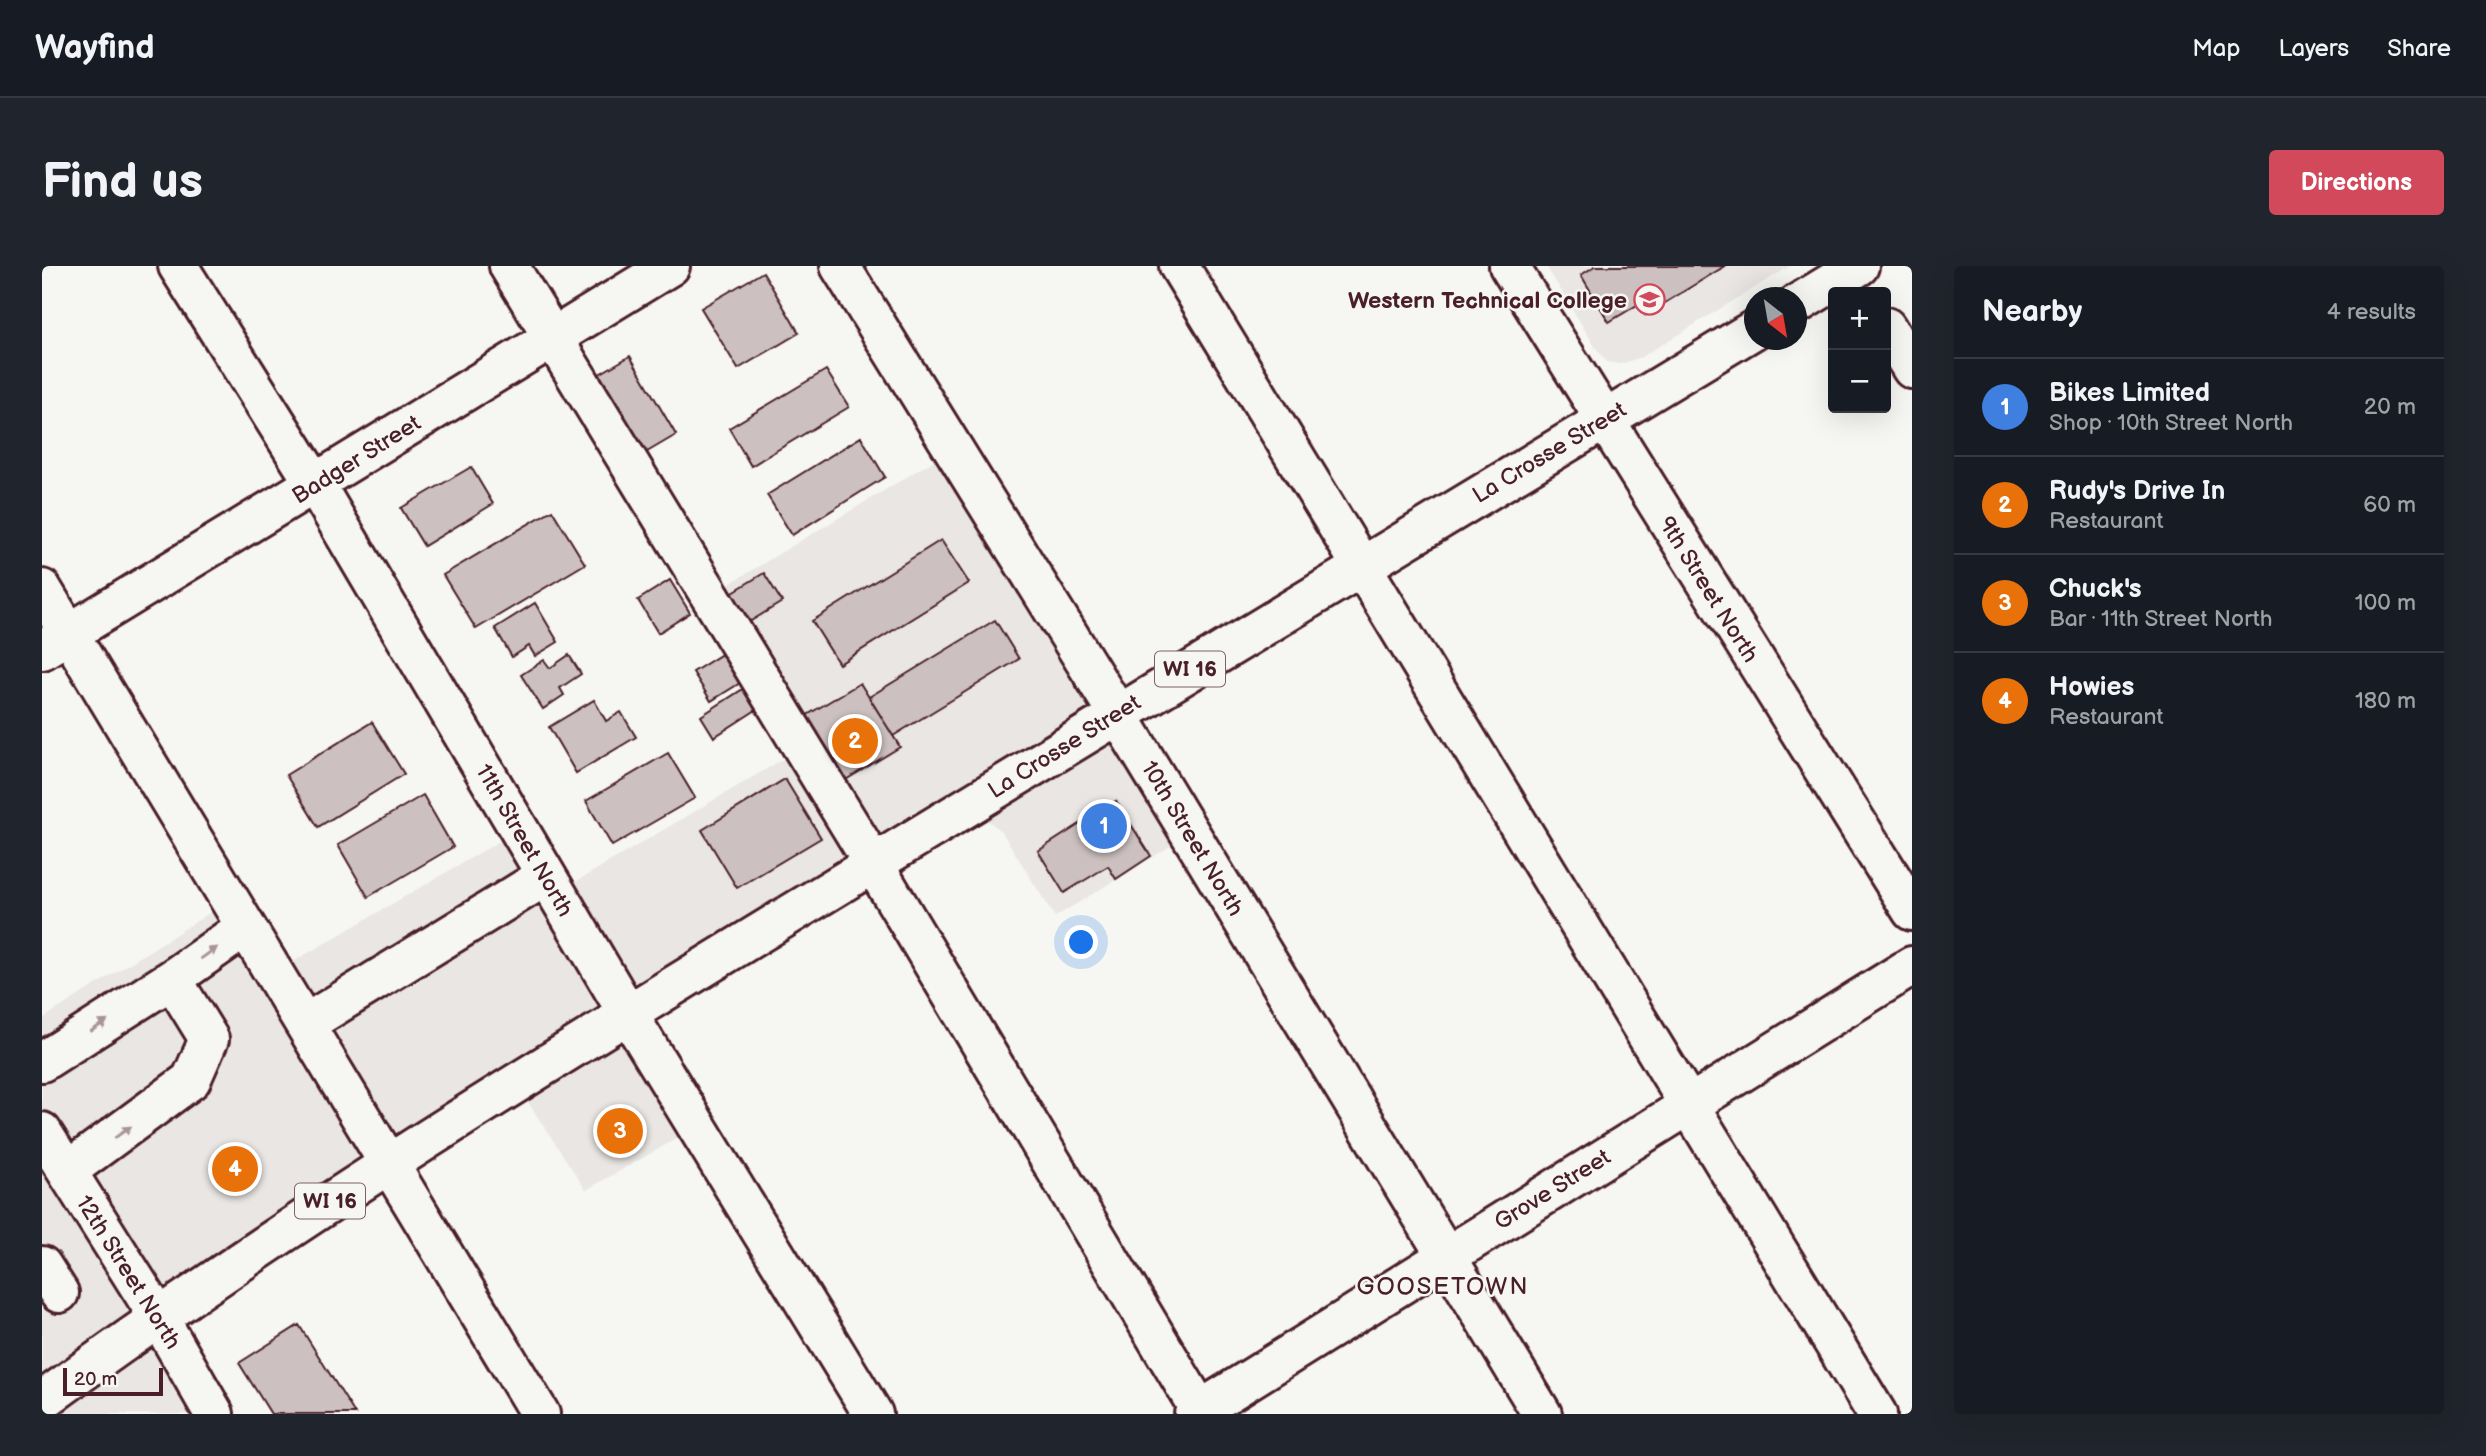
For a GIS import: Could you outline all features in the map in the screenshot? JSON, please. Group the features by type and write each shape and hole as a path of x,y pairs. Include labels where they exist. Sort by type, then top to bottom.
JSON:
{"street":[{"name":"11th Street North","path":"178,266 315,484 628,1014 873,1414"},
{"path":"509,266 873,863 1198,1413"},
{"name":"Badger Street","path":"56,642 670,266"},
{"name":"10th Street North","path":"840,266 1117,713 1542,1414"},
{"path":"1179,266 1877,1414"},
{"name":"9th Street North","path":"1508,266 1912,911"},
{"path":"1807,299 1856,274"},
{"path":"1891,335 1912,369"},
{"name":"La Crosse Street","path":"628,1014 1117,713 1744,336"},
{"path":"42,589 56,642 246,927 540,1414"},
{"path":"305,1024 546,876"},
{"path":"42,1062 172,979 246,927"},
{"name":"Grove Street","path":"1198,1413 1912,966"},
{"path":"51,1151 191,1080 209,1039 172,979"},
{"name":"WI 16","path":"42,1401 158,1316 388,1162 628,1014"},
{"name":"12th Street North","path":"51,1151 158,1316 214,1414"}],"shaded area":[{"name":"Western Technical College","path":"1546,266 1790,266 1756,287 1744,287 1744,294 1641,357 1620,364 1607,362"},
{"path":"953,449 1190,834 1055,917 1002,832 969,805 628,1014 697,1127 586,1190 516,1084 159,1316 208,1414 42,1414 42,1019 230,900 274,973 519,830 557,893 802,748 711,595"}],"building":[{"path":"1595,266 1725,266 1645,315 1639,304 1609,322 1581,275"},
{"path":"763,272 799,333 738,369 701,308"},
{"path":"630,356 676,435 642,455 596,376"},
{"path":"826,370 849,407 751,466 729,428"},
{"path":"861,437 885,477 792,535 767,495"},
{"path":"471,467 493,504 424,546 401,508"},
{"path":"552,510 585,564 476,629 443,575"},
{"path":"941,540 969,583 839,664 812,621"},
{"path":"764,573 782,602 746,624 728,595"},
{"path":"670,580 690,613 658,633 638,600"},
{"path":"535,603 558,642 535,656 529,646 512,657 495,628"},
{"path":"995,620 1019,659 893,736 869,697"},
{"path":"722,654 740,683 711,701 693,672"},
{"path":"569,655 581,674 560,688 564,695 543,709 521,675 544,660 550,668"},
{"path":"860,683 900,747 839,784 799,720"},
{"path":"743,689 756,710 714,737 701,716"},
{"path":"594,700 606,721 621,712 636,737 576,773 549,727"},
{"path":"372,722 404,774 318,827 286,775"},
{"path":"668,753 695,798 612,846 586,801"},
{"path":"785,779 821,838 737,888 702,830"},
{"path":"423,795 453,847 368,897 338,845"},
{"path":"1116,801 1151,856 1116,879 1108,866 1064,893 1038,851"},
{"path":"299,1325 355,1414 271,1414 239,1363"}],"place":[{"name":"Western Technical College","path":"1650,300"},
{"name":"Rudy's Drive In","path":"855,741"},
{"name":"Bikes Limited","path":"1104,826"},
{"name":"Chuck's","path":"620,1131"},
{"name":"Howies","path":"235,1169"}],"district":[{"name":"GOOSETOWN","path":"1443,1286"}]}
